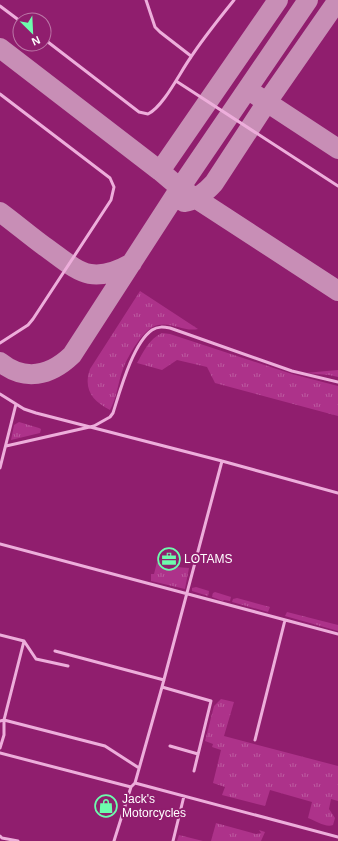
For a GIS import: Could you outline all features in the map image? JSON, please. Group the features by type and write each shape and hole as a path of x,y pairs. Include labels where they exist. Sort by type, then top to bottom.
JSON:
{"lane":[{"path":"146,0 155,27 191,56"},
{"path":"52,45 139,112 144,114 153,112 176,81 191,56 234,0"},
{"path":"0,6 12,15"},
{"path":"176,81 338,186"},
{"path":"0,94 110,178 114,187 111,200 33,319 22,329 0,343"},
{"path":"6,446 94,426 110,417 113,413 125,372 142,341 153,329 161,327 170,328 292,371 338,382"},
{"path":"0,394 16,404 36,413 222,461 338,493"},
{"path":"0,468 16,404"},
{"path":"114,841 131,787 135,783 222,461"},
{"path":"0,544 338,634"},
{"path":"255,740 285,620"},
{"path":"0,636 24,641 36,659 68,666"},
{"path":"0,748 4,735 4,720 24,641"},
{"path":"55,651 164,680"},
{"path":"162,687 211,701 194,771"},
{"path":"0,721 4,720 105,746 139,768"},
{"path":"170,746 198,754"},
{"path":"0,753 131,787"},
{"path":"135,783 338,837"},
{"path":"174,841 184,796"},
{"path":"0,836 2,838 18,841"}],"green space":[{"path":"140,291 198,329 193,330 163,324 153,327 147,331 137,343 125,363 110,410 98,403 91,394 88,376 90,369"},
{"path":"162,333 170,334 292,374 338,386 338,416 215,383 207,367 177,360 162,370 137,363 150,342"},
{"path":"338,370 338,377 305,373"},
{"path":"19,422 41,429 40,433 11,440 14,425"},
{"path":"157,562 175,567 189,568 185,589 151,581 151,574 154,574"},
{"path":"196,587 209,591 208,596 192,591 192,588"},
{"path":"215,592 231,597 230,601 223,601 212,597 213,593"},
{"path":"237,598 270,607 268,612 232,602 233,599"},
{"path":"287,612 338,625 338,631 285,616"},
{"path":"221,699 234,702 224,736 338,766 338,801 331,799 329,809 335,818 333,825 324,825 308,818 312,802 270,790 265,806 222,795 225,787 213,783 221,750 212,747 213,744 205,741 214,706"},
{"path":"216,823 256,834 261,833 259,830 265,832 261,841 211,841"},
{"path":"179,835 203,841 177,841"}],"taxiway":[{"path":"160,171 278,0"},
{"path":"0,362 19,372 37,374 55,368 72,355 180,188 308,0"},
{"path":"184,202 201,195 214,183 267,102 338,0"},
{"path":"0,48 180,188 338,291"},
{"path":"256,95 338,149"},
{"path":"0,212 66,262 85,272 105,274 132,263"}],"place":[{"name":"LOTAMS","path":"169,559"},
{"name":"Jack's Motorcycles","path":"106,806"}]}
